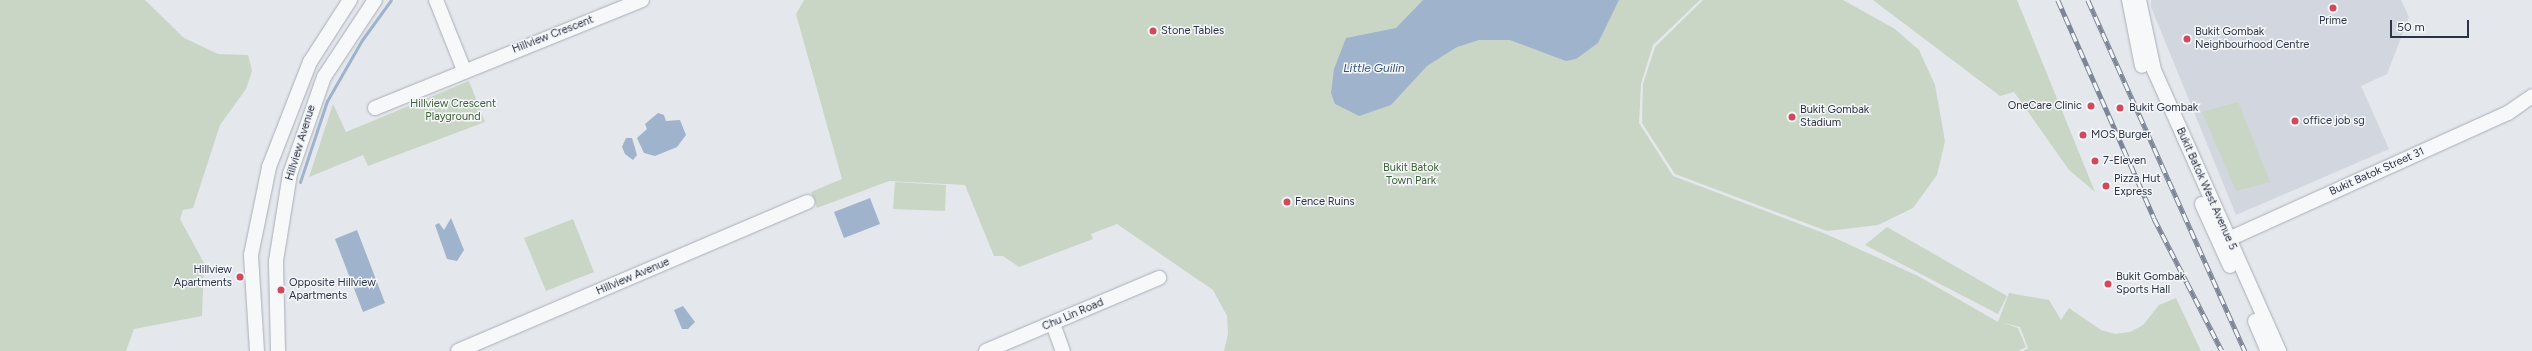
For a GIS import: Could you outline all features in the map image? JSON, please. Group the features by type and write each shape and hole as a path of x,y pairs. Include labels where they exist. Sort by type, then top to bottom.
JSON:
{"street":[{"name":"Hillview Avenue","path":"257,351 251,255 269,167 310,62 350,0"},
{"name":"Hillview Avenue","path":"278,351 276,261 290,174 324,77 375,0"},
{"path":"436,0 464,70"},
{"name":"Hillview Crescent","path":"374,108 464,70 642,0"},
{"name":"Bukit Batok West Avenue 5","path":"2129,0 2145,74 2224,241 2279,351"},
{"name":"Bukit Batok West Avenue 5","path":"2139,0 2151,63 2268,351"},
{"name":"Bukit Batok Street 31","path":"2224,241 2508,113 2532,96"},
{"name":"Hillview Avenue","path":"458,351 808,202"},
{"name":"Chu Lin Road","path":"986,351 1159,278"},
{"path":"1053,324 1063,351"}],"shaded area":[{"path":"2151,0 2401,0 2409,17 2387,74 2361,86 2389,149 2236,215 2151,7"}],"green space":[{"path":"0,0 145,0 184,38 218,54 248,55 252,71 246,89 220,125 193,208 183,210 180,219 204,263 202,316 134,329 126,351 0,351"},
{"name":"Bukit Batok Town Park","path":"804,0 1700,0 1653,45 1641,84 1639,123 1673,176 1826,234 1918,276 1998,322 2009,293 2049,300 2061,320 2069,308 2101,330 2115,334 2130,332 2143,325 2159,305 2176,298 2201,351 2023,351 2028,348 2020,327 2003,323 2018,328 2026,347 2018,351 1224,351 1228,334 1227,316 1213,290 1117,224 1091,234 1093,239 1019,267 1003,256 994,256 965,185 889,181 817,208 811,192 842,179 796,14"},
{"name":"Bukit Gombak Stadium","path":"1703,0 1843,0 1895,29 1919,50 1935,85 1945,141 1937,175 1913,208 1878,225 1827,231 1675,174 1642,123 1643,84 1655,47"},
{"path":"1873,0 2017,0 2095,192 2069,170 2014,92 2000,96"},
{"name":"Hillview Crescent Playground","path":"469,81 485,122 368,166 363,155 309,177 333,104 346,132"},
{"path":"2238,102 2270,182 2236,191 2202,112"},
{"path":"895,182 946,185 945,211 893,209"},
{"path":"573,219 594,272 546,291 524,238"},
{"path":"1887,227 2007,296 1998,314 1865,245"}],"water":[{"name":"Little Guilin","path":"1423,0 1619,0 1598,43 1576,59 1566,61 1510,40 1479,40 1457,47 1427,66 1391,105 1359,116 1335,104 1331,93 1334,69 1346,38 1396,28"},
{"path":"658,113 664,115 666,121 680,120 686,135 677,147 655,156 644,153 637,138 647,129 645,124"},
{"path":"626,138 632,138 637,155 633,160 625,154 622,147"},
{"path":"870,198 880,224 844,238 834,212"},
{"path":"451,218 464,250 457,261 447,259 435,225 439,223 444,230"},
{"path":"357,230 385,303 363,312 335,239"},
{"path":"683,306 695,322 688,329 682,329 674,310"}],"waterway":[{"path":"300,182 327,101 362,40 391,0"}],"railway":[{"path":"2058,0 2154,218 2222,351"},
{"path":"2088,0 2245,351"}],"place":[{"name":"Prime","path":"2333,8"},
{"name":"Stone Tables","path":"1153,31"},
{"name":"Bukit Gombak Neighbourhood Centre","path":"2187,39"},
{"name":"OneCare Clinic","path":"2091,106"},
{"name":"Bukit Gombak","path":"2120,108"},
{"name":"Bukit Gombak Stadium","path":"1792,117"},
{"name":"office job sg","path":"2295,121"},
{"name":"MOS Burger","path":"2083,135"},
{"name":"7-Eleven","path":"2095,161"},
{"name":"Pizza Hut Express","path":"2106,186"},
{"name":"Fence Ruins","path":"1287,202"},
{"name":"Hillview Apartments","path":"240,277"},
{"name":"Bukit Gombak Sports Hall","path":"2108,284"},
{"name":"Opposite Hillview Apartments","path":"281,290"}]}
